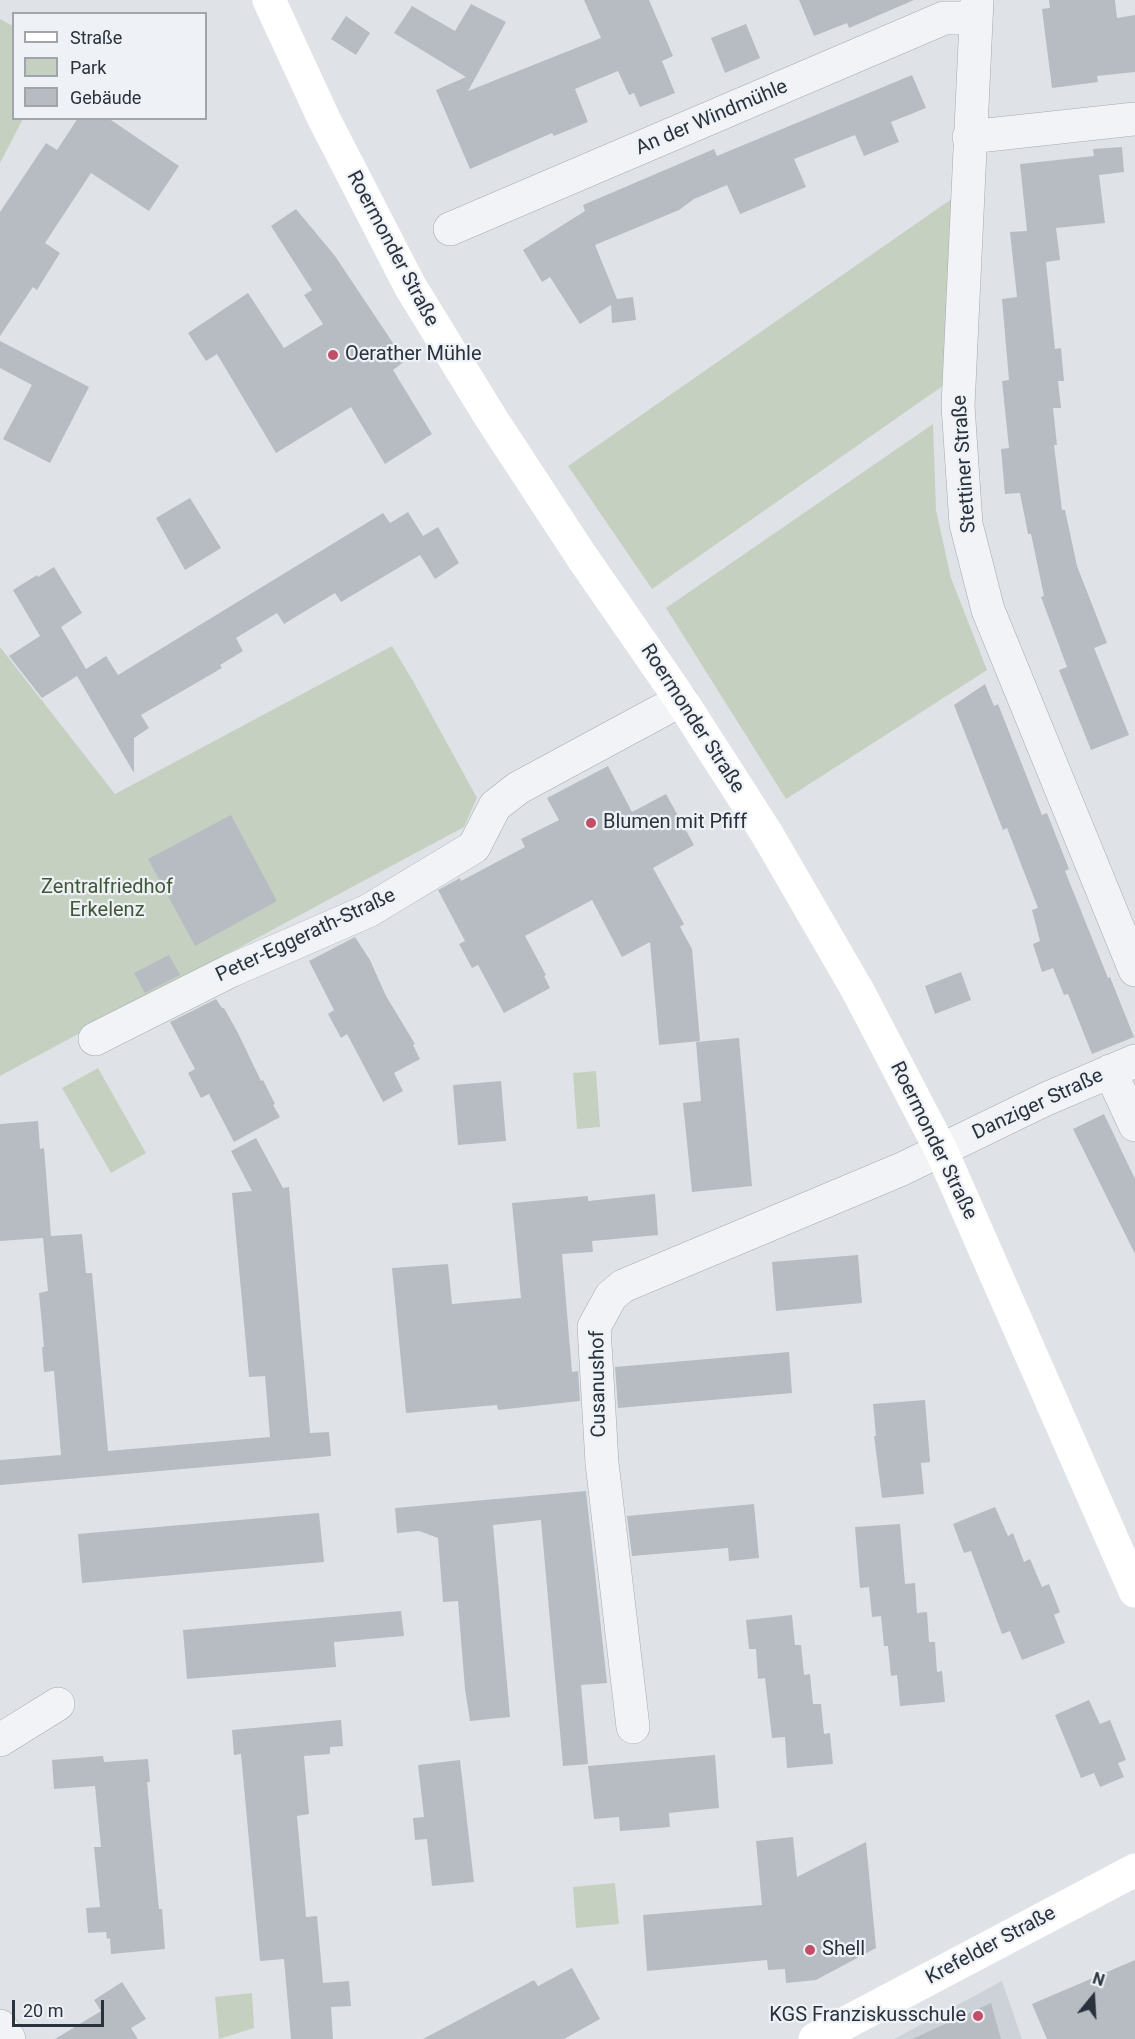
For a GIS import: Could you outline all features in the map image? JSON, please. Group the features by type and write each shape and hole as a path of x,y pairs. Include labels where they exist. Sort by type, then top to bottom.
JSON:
{"main road":[{"name":"Roermonder Straße","path":"269,0 324,119 410,286 510,448 681,700 767,834 858,991 941,1150 1135,1591"},
{"name":"Krefelder Straße","path":"815,2039 1135,1870"}],"street":[{"name":"Stettiner Straße","path":"976,9 958,406 966,524 988,610 1135,970"},
{"name":"An der Windmühle","path":"450,229 944,18 976,9"},
{"path":"969,138 1135,119"},
{"name":"Peter-Eggerath-Straße","path":"95,1039 230,971 368,911 474,847 495,806 518,788 681,700"},
{"path":"1123,1066 1135,1125"},
{"name":"Danziger Straße","path":"941,1150 1046,1099 1123,1066"},
{"name":"Cusanushof","path":"633,1727 602,1463 594,1327 611,1296 623,1286 902,1169 941,1150"},
{"path":"0,1740 58,1704"},
{"path":"0,2026 9,2039"}],"shaded area":[{"path":"1002,1981 1022,2039 894,2039"}],"green space":[{"path":"0,19 12,25 12,120 22,120 0,163"},
{"path":"953,198 947,383 652,589 568,466"},
{"path":"933,424 936,510 951,578 987,670 786,799 666,608"},
{"name":"Zentralfriedhof Erkelenz","path":"392,646 477,798 464,827 0,1076 0,647 115,794"},
{"path":"98,1068 146,1153 111,1173 62,1088"},
{"path":"596,1071 600,1127 577,1129 573,1073"},
{"path":"615,1883 619,1924 576,1928 573,1887"},
{"path":"252,1993 254,2028 219,2039 215,1997"}],"building":[{"path":"584,0 649,0 673,56 662,61 675,93 640,107 634,93 629,95 618,71 575,89 588,122 554,136 552,133 470,169 436,90 466,77 394,33 412,6 455,31 471,4 506,22 468,91 601,38"},
{"path":"799,0 914,0 849,28 847,23 814,36"},
{"path":"1049,0 1115,0 1117,18 1135,15 1135,72 1097,76 1098,82 1052,88 1042,9 1050,8"},
{"path":"346,16 370,33 356,55 331,39"},
{"path":"746,24 760,58 725,73 711,38"},
{"path":"912,75 926,108 891,122 899,142 864,156 855,135 794,159 806,187 740,214 727,185 694,199 679,210 595,245 617,299 633,297 636,320 612,323 611,305 580,324 550,277 542,282 523,250 585,211 583,205 714,149 717,156"},
{"path":"77,120 111,120 179,166 149,211 91,173 45,243 60,253 37,290 33,287 0,336 0,212 46,143 57,150"},
{"path":"1122,147 1124,172 1099,175 1105,223 1056,228 1060,260 1046,262 1055,349 1061,348 1064,381 1058,381 1061,408 1053,408 1057,445 1054,445 1062,510 1065,510 1077,566 1107,643 1094,648 1129,735 1091,750 1059,670 1067,667 1041,597 1044,596 1020,493 1005,494 1001,449 1009,448 1002,381 1009,380 1002,299 1017,297 1010,232 1027,231 1020,164 1094,156 1093,149"},
{"path":"296,209 335,256 405,361 393,370 432,434 385,464 351,407 276,453 217,354 206,361 188,333 248,293 284,348 323,324 304,295 312,290 271,226"},
{"path":"0,341 89,387 50,463 3,439 32,385 0,368"},
{"path":"190,498 221,548 185,570 156,518"},
{"path":"408,512 423,536 438,527 459,563 435,579 420,555 341,602 335,593 284,624 277,613 236,638 243,651 220,665 222,668 141,715 149,728 134,738 134,773 77,676 42,698 9,656 40,636 13,590 54,567 82,613 61,627 86,669 106,656 118,675 383,513 390,523"},
{"path":"985,684 994,706 998,704 1042,815 1047,813 1069,869 1065,871 1134,1037 1092,1054 1068,994 1064,995 1053,968 1042,972 1033,944 1040,941 1032,910 1038,908 1007,828 1003,830 954,705"},
{"path":"608,766 632,812 666,794 694,845 653,868 684,924 680,927 692,949 700,1041 659,1045 650,942 622,957 592,900 525,936 546,975 544,976 550,988 504,1013 478,965 472,968 459,944 465,941 438,890 460,878 461,881 525,847 521,839 559,820 547,798"},
{"path":"231,815 277,901 195,946 148,859"},
{"path":"355,937 370,960 386,996 415,1044 413,1045 420,1059 394,1073 403,1091 383,1102 347,1034 341,1038 328,1014 334,1010 309,961"},
{"path":"169,955 180,975 145,993 134,973"},
{"path":"961,972 971,1000 935,1014 925,986"},
{"path":"216,999 237,1031 280,1117 234,1142 209,1094 201,1098 188,1073 195,1069 170,1022"},
{"path":"739,1038 752,1186 692,1192 683,1103 701,1101 696,1042"},
{"path":"501,1081 506,1141 458,1145 453,1085"},
{"path":"1104,1114 1135,1179 1135,1254 1073,1129"},
{"path":"38,1121 40,1149 44,1148 51,1236 82,1234 86,1273 92,1273 108,1451 270,1437 265,1376 249,1377 232,1193 252,1191 231,1151 256,1138 283,1188 289,1187 310,1433 329,1432 331,1456 0,1485 0,1460 61,1455 54,1371 44,1372 39,1293 48,1291 43,1238 0,1241 0,1124"},
{"path":"655,1194 658,1235 592,1241 593,1252 562,1254 572,1372 578,1371 580,1401 498,1410 497,1405 406,1413 392,1268 448,1264 452,1304 521,1298 512,1203 588,1196 588,1201"},
{"path":"858,1255 862,1303 776,1311 772,1262"},
{"path":"789,1352 792,1393 618,1408 615,1367"},
{"path":"925,1400 930,1462 921,1463 924,1494 882,1498 874,1436 876,1436 873,1404"},
{"path":"586,1491 607,1683 581,1685 588,1764 563,1766 541,1520 493,1525 510,1717 470,1721 458,1601 443,1602 438,1538 419,1531 397,1533 395,1508"},
{"path":"754,1504 759,1558 729,1561 728,1548 632,1556 627,1516"},
{"path":"995,1507 1008,1536 1013,1533 1024,1562 1030,1559 1042,1587 1049,1584 1060,1612 1054,1615 1065,1643 1022,1660 1010,1631 1002,1634 971,1551 964,1553 953,1524"},
{"path":"319,1513 324,1562 82,1583 78,1534"},
{"path":"900,1524 905,1584 915,1583 917,1613 927,1612 929,1642 935,1642 937,1672 942,1671 945,1702 900,1706 897,1675 891,1676 888,1646 884,1646 881,1616 872,1617 869,1587 860,1588 855,1527"},
{"path":"401,1611 404,1636 334,1642 336,1667 187,1679 183,1630"},
{"path":"792,1615 795,1645 801,1645 804,1675 810,1674 813,1704 821,1704 824,1734 830,1733 833,1764 787,1768 785,1737 772,1738 765,1678 758,1679 756,1649 749,1649 746,1620"},
{"path":"1089,1700 1100,1724 1110,1720 1126,1760 1118,1763 1124,1777 1100,1787 1094,1773 1081,1778 1055,1715"},
{"path":"341,1720 343,1746 330,1747 330,1754 304,1756 309,1814 297,1816 306,1917 317,1916 323,1983 349,1981 351,2006 331,2007 333,2039 291,2039 284,1959 260,1961 241,1754 234,1755 232,1730"},
{"path":"715,1755 719,1808 669,1813 670,1827 620,1831 619,1817 594,1819 588,1766"},
{"path":"103,1756 104,1762 148,1759 150,1782 147,1782 165,1949 111,1954 110,1938 107,1939 106,1932 88,1933 86,1908 100,1907 94,1847 101,1847 95,1786 54,1789 52,1760"},
{"path":"460,1760 474,1882 432,1886 427,1839 415,1840 413,1818 424,1817 418,1765"},
{"path":"793,1837 797,1877 866,1842 876,1948 816,1980 786,1983 785,1969 768,1970 767,1960 647,1971 643,1915 762,1905 756,1841"},
{"path":"1135,1960 1135,2039 1047,2039 1032,2004"},
{"path":"572,1968 600,2019 564,2039 423,2039 534,1980 538,1986"},
{"path":"122,1982 146,2019 131,2028 138,2039 55,2039 101,2011 94,2000"},
{"name":"KGS Franziskusschule","path":"991,2003 1001,2039 912,2039"}],"place":[{"name":"Oerather Mühle","path":"333,355"},
{"name":"Blumen mit Pfiff","path":"591,823"},
{"name":"Shell","path":"810,1950"},
{"name":"KGS Franziskusschule","path":"978,2016"}]}
